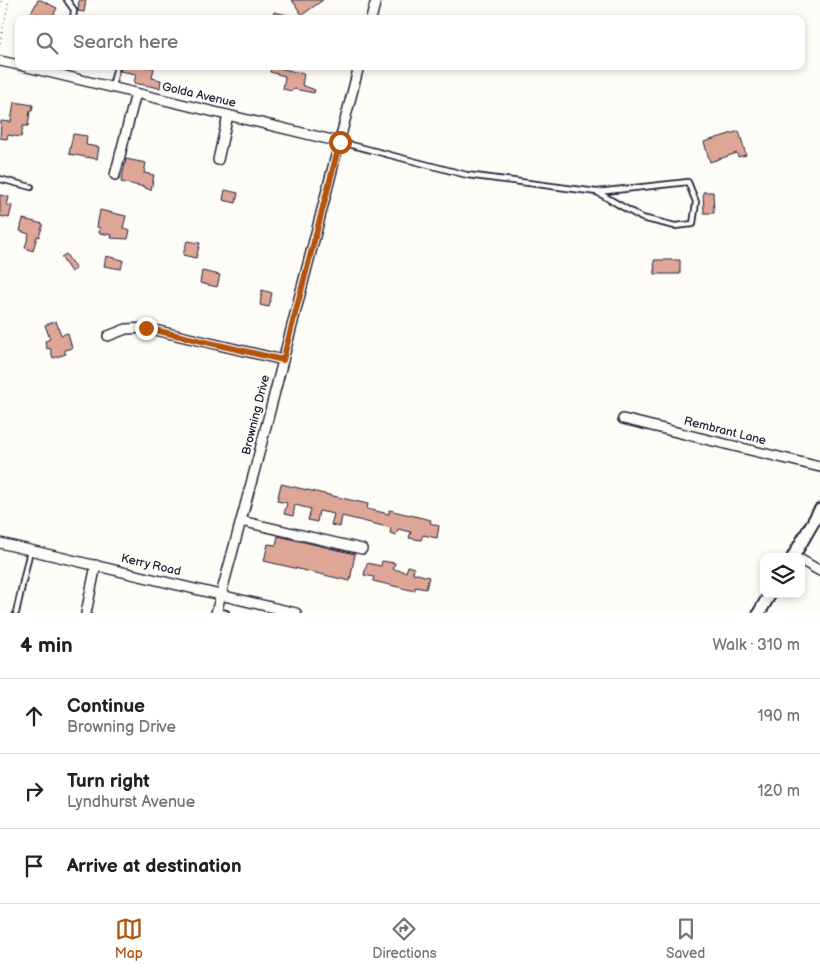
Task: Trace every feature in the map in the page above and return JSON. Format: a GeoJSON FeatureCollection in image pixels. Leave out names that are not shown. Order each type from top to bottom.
{"type":"FeatureCollection","features":[{"type":"Feature","properties":{"kind":"street"},"geometry":{"type":"LineString","coordinates":[[372,15],[376,0]]}},
{"type":"Feature","properties":{"kind":"street"},"geometry":{"type":"LineString","coordinates":[[0,61],[15,64]]}},
{"type":"Feature","properties":{"kind":"street","name":"Golda Avenue"},"geometry":{"type":"LineString","coordinates":[[38,70],[340,142]]}},
{"type":"Feature","properties":{"kind":"street","name":"Browning Drive"},"geometry":{"type":"LineString","coordinates":[[216,612],[358,70]]}},
{"type":"Feature","properties":{"kind":"street"},"geometry":{"type":"LineString","coordinates":[[115,175],[136,93]]}},
{"type":"Feature","properties":{"kind":"street"},"geometry":{"type":"LineString","coordinates":[[218,160],[228,115]]}},
{"type":"Feature","properties":{"kind":"street"},"geometry":{"type":"LineString","coordinates":[[108,336],[126,329],[146,328],[283,360]]}},
{"type":"Feature","properties":{"kind":"street","name":"Rembrant Lane"},"geometry":{"type":"LineString","coordinates":[[623,419],[820,467]]}},
{"type":"Feature","properties":{"kind":"street"},"geometry":{"type":"LineString","coordinates":[[798,553],[820,510]]}},
{"type":"Feature","properties":{"kind":"street"},"geometry":{"type":"LineString","coordinates":[[241,521],[362,549]]}},
{"type":"Feature","properties":{"kind":"street","name":"Kerry Road"},"geometry":{"type":"LineString","coordinates":[[0,543],[296,613]]}},
{"type":"Feature","properties":{"kind":"street"},"geometry":{"type":"LineString","coordinates":[[805,562],[820,571]]}},
{"type":"Feature","properties":{"kind":"street"},"geometry":{"type":"LineString","coordinates":[[86,613],[96,565]]}},
{"type":"Feature","properties":{"kind":"street"},"geometry":{"type":"LineString","coordinates":[[759,613],[768,598]]}},
{"type":"Feature","properties":{"kind":"lane"},"geometry":{"type":"LineString","coordinates":[[67,0],[74,10],[73,15]]}},
{"type":"Feature","properties":{"kind":"lane"},"geometry":{"type":"LineString","coordinates":[[112,88],[116,70]]}},
{"type":"Feature","properties":{"kind":"lane"},"geometry":{"type":"LineString","coordinates":[[340,142],[468,175],[597,192],[688,182],[696,202],[693,224],[675,226],[642,218],[597,192]]}},
{"type":"Feature","properties":{"kind":"lane"},"geometry":{"type":"LineString","coordinates":[[0,179],[31,187]]}},
{"type":"Feature","properties":{"kind":"lane"},"geometry":{"type":"LineString","coordinates":[[16,613],[30,550]]}},
{"type":"Feature","properties":{"kind":"lane"},"geometry":{"type":"LineString","coordinates":[[216,612],[226,613]]}},
{"type":"Feature","properties":{"kind":"path"},"geometry":{"type":"LineString","coordinates":[[0,7],[2,0]]}},
{"type":"Feature","properties":{"kind":"path"},"geometry":{"type":"LineString","coordinates":[[0,43],[9,0]]}},
{"type":"Feature","properties":{"kind":"building"},"geometry":{"type":"Polygon","coordinates":[[[38,0],[57,8],[54,14],[56,15],[35,15],[31,13],[38,0]]]}},
{"type":"Feature","properties":{"kind":"building"},"geometry":{"type":"Polygon","coordinates":[[[79,0],[86,0],[84,12],[78,11],[79,0]]]}},
{"type":"Feature","properties":{"kind":"building"},"geometry":{"type":"Polygon","coordinates":[[[292,0],[323,0],[302,15],[292,0]]]}},
{"type":"Feature","properties":{"kind":"building"},"geometry":{"type":"Polygon","coordinates":[[[274,12],[288,15],[273,15],[274,12]]]}},
{"type":"Feature","properties":{"kind":"building"},"geometry":{"type":"Polygon","coordinates":[[[154,70],[152,78],[161,80],[160,88],[134,83],[136,74],[120,71],[154,70]]]}},
{"type":"Feature","properties":{"kind":"building"},"geometry":{"type":"Polygon","coordinates":[[[270,70],[288,70],[304,74],[302,85],[315,90],[314,93],[283,89],[285,76],[270,72],[270,70]]]}},
{"type":"Feature","properties":{"kind":"building"},"geometry":{"type":"Polygon","coordinates":[[[14,102],[33,105],[32,111],[30,111],[28,126],[23,126],[21,137],[8,135],[7,139],[0,138],[1,121],[11,122],[14,102]]]}},
{"type":"Feature","properties":{"kind":"building"},"geometry":{"type":"Polygon","coordinates":[[[739,131],[746,155],[738,157],[737,153],[710,162],[704,142],[739,131]]]}},
{"type":"Feature","properties":{"kind":"building"},"geometry":{"type":"Polygon","coordinates":[[[73,134],[87,136],[86,145],[99,147],[97,159],[69,154],[73,134]]]}},
{"type":"Feature","properties":{"kind":"building"},"geometry":{"type":"Polygon","coordinates":[[[126,159],[146,163],[144,173],[154,175],[151,190],[121,182],[126,159]]]}},
{"type":"Feature","properties":{"kind":"building"},"geometry":{"type":"Polygon","coordinates":[[[225,190],[238,193],[236,203],[223,200],[225,190]]]}},
{"type":"Feature","properties":{"kind":"building"},"geometry":{"type":"Polygon","coordinates":[[[703,192],[713,192],[714,213],[704,213],[703,192]]]}},
{"type":"Feature","properties":{"kind":"building"},"geometry":{"type":"Polygon","coordinates":[[[0,195],[9,197],[7,205],[12,206],[9,218],[0,216],[0,195]]]}},
{"type":"Feature","properties":{"kind":"building"},"geometry":{"type":"Polygon","coordinates":[[[100,210],[126,216],[123,228],[130,230],[128,239],[111,238],[112,235],[99,233],[100,228],[97,227],[100,210]]]}},
{"type":"Feature","properties":{"kind":"building"},"geometry":{"type":"Polygon","coordinates":[[[23,219],[43,224],[33,251],[25,248],[29,234],[20,231],[23,219]]]}},
{"type":"Feature","properties":{"kind":"building"},"geometry":{"type":"Polygon","coordinates":[[[187,241],[200,243],[196,258],[183,255],[187,241]]]}},
{"type":"Feature","properties":{"kind":"building"},"geometry":{"type":"Polygon","coordinates":[[[66,254],[76,269],[71,272],[61,257],[66,254]]]}},
{"type":"Feature","properties":{"kind":"building"},"geometry":{"type":"Polygon","coordinates":[[[106,256],[123,260],[121,269],[104,266],[106,256]]]}},
{"type":"Feature","properties":{"kind":"building"},"geometry":{"type":"Polygon","coordinates":[[[654,260],[680,260],[680,274],[655,274],[654,260]]]}},
{"type":"Feature","properties":{"kind":"building"},"geometry":{"type":"Polygon","coordinates":[[[202,271],[220,275],[217,287],[200,283],[202,271]]]}},
{"type":"Feature","properties":{"kind":"building"},"geometry":{"type":"Polygon","coordinates":[[[262,290],[272,293],[269,307],[260,305],[262,290]]]}},
{"type":"Feature","properties":{"kind":"building"},"geometry":{"type":"Polygon","coordinates":[[[56,321],[61,335],[68,333],[72,348],[64,350],[66,354],[53,358],[50,348],[47,349],[45,341],[50,339],[45,325],[56,321]]]}},
{"type":"Feature","properties":{"kind":"building"},"geometry":{"type":"Polygon","coordinates":[[[281,484],[368,504],[367,509],[389,514],[389,510],[431,520],[430,523],[439,526],[437,538],[423,535],[421,540],[409,538],[411,532],[398,529],[396,535],[390,533],[391,528],[342,516],[340,527],[331,525],[334,514],[319,511],[317,522],[308,520],[311,509],[295,505],[293,516],[284,514],[287,503],[277,501],[281,484]]]}},
{"type":"Feature","properties":{"kind":"building"},"geometry":{"type":"Polygon","coordinates":[[[278,536],[355,554],[350,581],[264,561],[268,544],[276,545],[278,536]]]}},
{"type":"Feature","properties":{"kind":"building"},"geometry":{"type":"Polygon","coordinates":[[[382,561],[395,563],[393,569],[406,572],[408,566],[414,568],[413,573],[429,577],[426,589],[415,587],[415,591],[373,581],[374,577],[364,575],[367,563],[381,566],[382,561]]]}},
{"type":"Feature","properties":{"kind":"route"},"geometry":{"type":"LineString","coordinates":[[146,328],[283,360],[340,142]]}}]}
